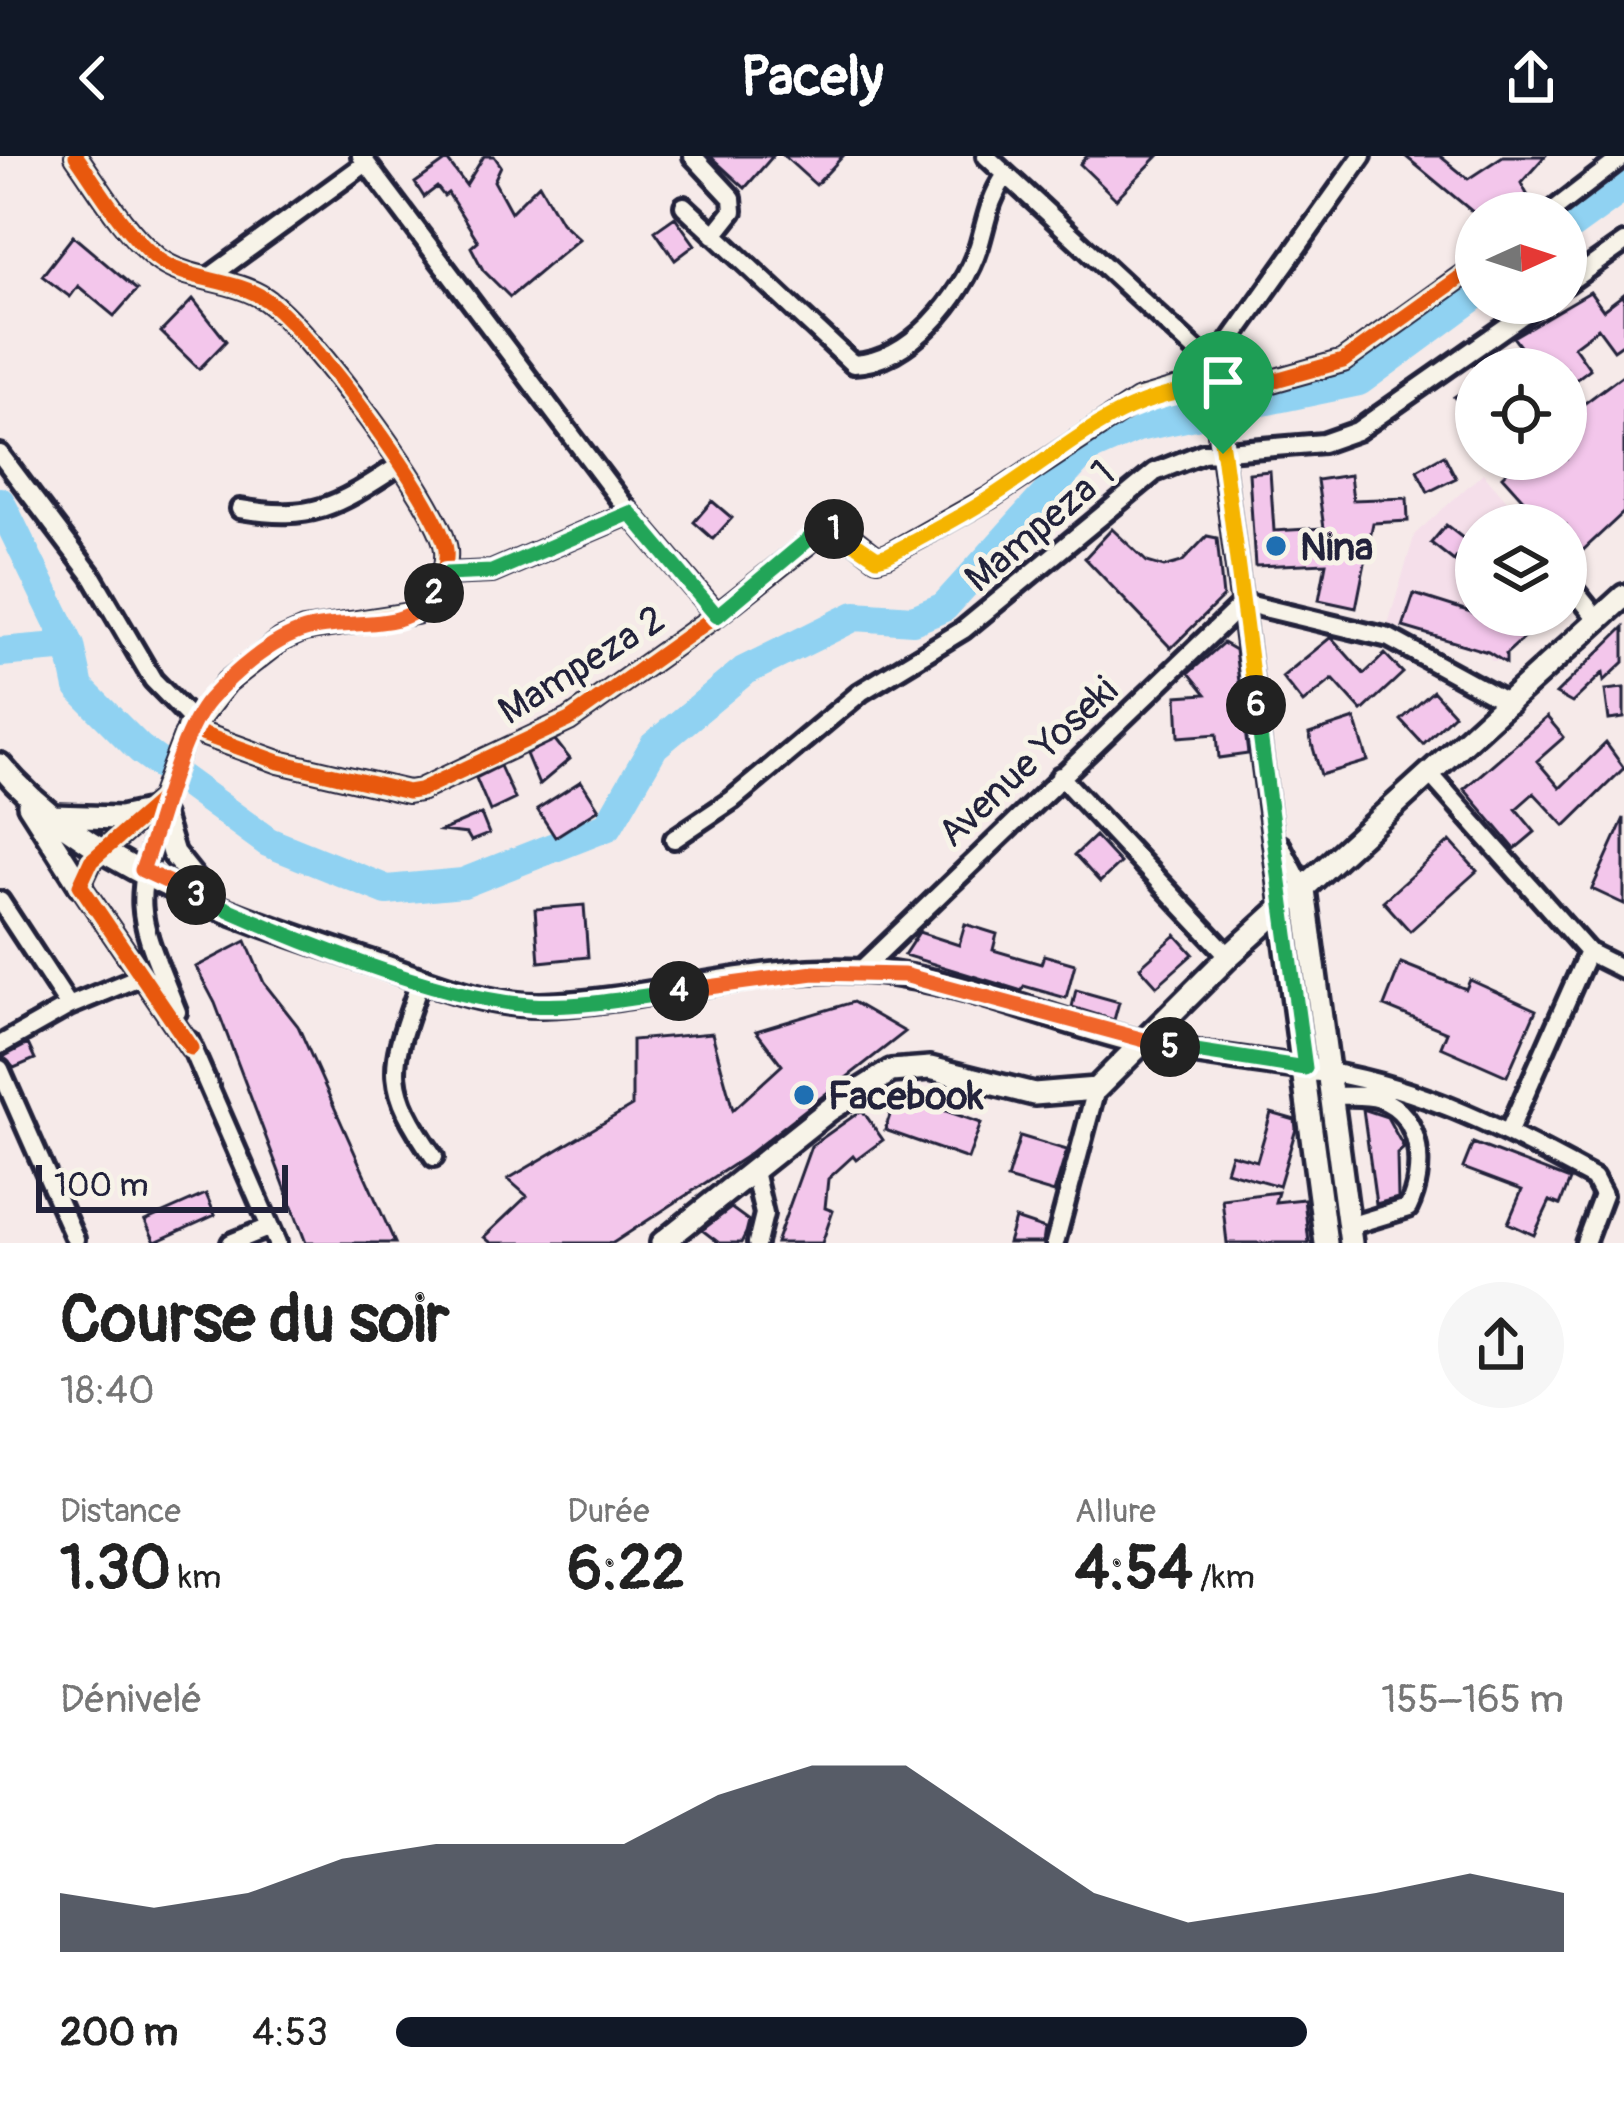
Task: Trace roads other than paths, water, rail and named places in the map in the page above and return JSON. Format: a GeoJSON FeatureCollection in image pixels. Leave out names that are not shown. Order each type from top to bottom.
{"type":"FeatureCollection","features":[{"type":"Feature","properties":{"kind":"main road"},"geometry":{"type":"LineString","coordinates":[[662,1243],[829,1110],[891,1071],[910,1066],[1034,1094],[1096,1088],[1229,956],[1624,596]]}},
{"type":"Feature","properties":{"kind":"main road"},"geometry":{"type":"LineString","coordinates":[[0,765],[51,816],[142,870],[213,903],[467,995],[535,1005],[861,970],[928,980],[1140,1042],[1328,1072]]}},
{"type":"Feature","properties":{"kind":"main road"},"geometry":{"type":"LineString","coordinates":[[16,784],[80,884]]}},
{"type":"Feature","properties":{"kind":"main road"},"geometry":{"type":"LineString","coordinates":[[51,816],[120,818],[161,807],[173,853],[213,903]]}},
{"type":"Feature","properties":{"kind":"main road"},"geometry":{"type":"LineString","coordinates":[[1304,890],[1350,1234]]}},
{"type":"Feature","properties":{"kind":"main road"},"geometry":{"type":"LineString","coordinates":[[1282,910],[1326,1243]]}},
{"type":"Feature","properties":{"kind":"street"},"geometry":{"type":"LineString","coordinates":[[76,156],[153,255],[184,273],[211,276],[270,302],[310,343],[441,528],[446,574],[416,613],[320,626],[281,640],[227,682],[188,732],[142,870],[142,925],[274,1235],[231,1243]]}},
{"type":"Feature","properties":{"kind":"street"},"geometry":{"type":"LineString","coordinates":[[693,156],[732,198],[733,211],[714,235]]}},
{"type":"Feature","properties":{"kind":"street"},"geometry":{"type":"LineString","coordinates":[[986,156],[1202,356],[1216,361]]}},
{"type":"Feature","properties":{"kind":"street"},"geometry":{"type":"LineString","coordinates":[[1282,910],[1214,394],[1216,361],[1362,156]]}},
{"type":"Feature","properties":{"kind":"street"},"geometry":{"type":"LineString","coordinates":[[1577,192],[1624,156]]}},
{"type":"Feature","properties":{"kind":"street"},"geometry":{"type":"LineString","coordinates":[[211,276],[364,160],[630,513],[717,616]]}},
{"type":"Feature","properties":{"kind":"street"},"geometry":{"type":"LineString","coordinates":[[684,206],[854,364],[878,364],[917,334],[963,281],[978,247],[986,206],[1005,176]]}},
{"type":"Feature","properties":{"kind":"street"},"geometry":{"type":"LineString","coordinates":[[1587,269],[1624,243]]}},
{"type":"Feature","properties":{"kind":"street","name":"Mampeza 2"},"geometry":{"type":"LineString","coordinates":[[188,732],[279,762],[408,792],[420,790],[553,730],[717,616],[826,529],[841,530],[877,558],[888,555],[991,497],[1137,401],[1214,394],[1343,362],[1455,281]]}},
{"type":"Feature","properties":{"kind":"street","name":"Mampeza 1"},"geometry":{"type":"LineString","coordinates":[[674,839],[732,800],[861,692],[963,630],[1155,472],[1181,458],[1222,449],[1323,443],[1357,431],[1510,324]]}},
{"type":"Feature","properties":{"kind":"street"},"geometry":{"type":"LineString","coordinates":[[0,454],[92,576],[188,732]]}},
{"type":"Feature","properties":{"kind":"street"},"geometry":{"type":"LineString","coordinates":[[240,509],[286,517],[325,508],[400,465]]}},
{"type":"Feature","properties":{"kind":"street"},"geometry":{"type":"LineString","coordinates":[[446,574],[492,572],[630,513]]}},
{"type":"Feature","properties":{"kind":"street"},"geometry":{"type":"LineString","coordinates":[[1243,603],[1390,638],[1510,704]]}},
{"type":"Feature","properties":{"kind":"street","name":"Avenue Yoseki"},"geometry":{"type":"LineString","coordinates":[[861,970],[1243,603]]}},
{"type":"Feature","properties":{"kind":"street"},"geometry":{"type":"LineString","coordinates":[[1587,606],[1598,620]]}},
{"type":"Feature","properties":{"kind":"street"},"geometry":{"type":"LineString","coordinates":[[1430,774],[1588,952],[1624,970]]}},
{"type":"Feature","properties":{"kind":"street"},"geometry":{"type":"LineString","coordinates":[[1060,776],[1229,956]]}},
{"type":"Feature","properties":{"kind":"street"},"geometry":{"type":"LineString","coordinates":[[161,807],[86,867],[80,884],[191,1048]]}},
{"type":"Feature","properties":{"kind":"street"},"geometry":{"type":"LineString","coordinates":[[1271,824],[1304,890]]}},
{"type":"Feature","properties":{"kind":"street"},"geometry":{"type":"LineString","coordinates":[[0,901],[69,1006]]}},
{"type":"Feature","properties":{"kind":"street"},"geometry":{"type":"LineString","coordinates":[[1509,1131],[1588,952]]}},
{"type":"Feature","properties":{"kind":"street"},"geometry":{"type":"LineString","coordinates":[[0,1045],[69,1006],[144,975]]}},
{"type":"Feature","properties":{"kind":"street"},"geometry":{"type":"LineString","coordinates":[[421,979],[395,1057],[394,1085],[409,1121],[434,1157]]}},
{"type":"Feature","properties":{"kind":"street"},"geometry":{"type":"LineString","coordinates":[[0,1070],[75,1239]]}},
{"type":"Feature","properties":{"kind":"street"},"geometry":{"type":"LineString","coordinates":[[1328,1072],[1402,1087],[1509,1131],[1601,1186],[1600,1206],[1586,1243]]}},
{"type":"Feature","properties":{"kind":"street"},"geometry":{"type":"LineString","coordinates":[[1054,1243],[1096,1088]]}},
{"type":"Feature","properties":{"kind":"street"},"geometry":{"type":"LineString","coordinates":[[1331,1096],[1375,1096],[1402,1109],[1417,1140],[1418,1173],[1408,1208],[1350,1234]]}},
{"type":"Feature","properties":{"kind":"street"},"geometry":{"type":"LineString","coordinates":[[754,1171],[764,1214],[757,1243]]}},
{"type":"Feature","properties":{"kind":"waterway"},"geometry":{"type":"LineString","coordinates":[[1587,214],[1624,187]]}},
{"type":"Feature","properties":{"kind":"waterway"},"geometry":{"type":"LineString","coordinates":[[0,502],[70,646],[79,688],[140,749],[268,842],[387,890],[463,883],[608,826],[654,746],[744,671],[855,616],[913,620],[944,607],[1087,449],[1137,427],[1359,381],[1455,310]]}},
{"type":"Feature","properties":{"kind":"waterway"},"geometry":{"type":"LineString","coordinates":[[0,652],[70,646]]}},
{"type":"Feature","properties":{"kind":"place","name":"Nina"},"geometry":{"type":"Point","coordinates":[1276,546]}},
{"type":"Feature","properties":{"kind":"place","name":"Facebook"},"geometry":{"type":"Point","coordinates":[804,1095]}}]}
